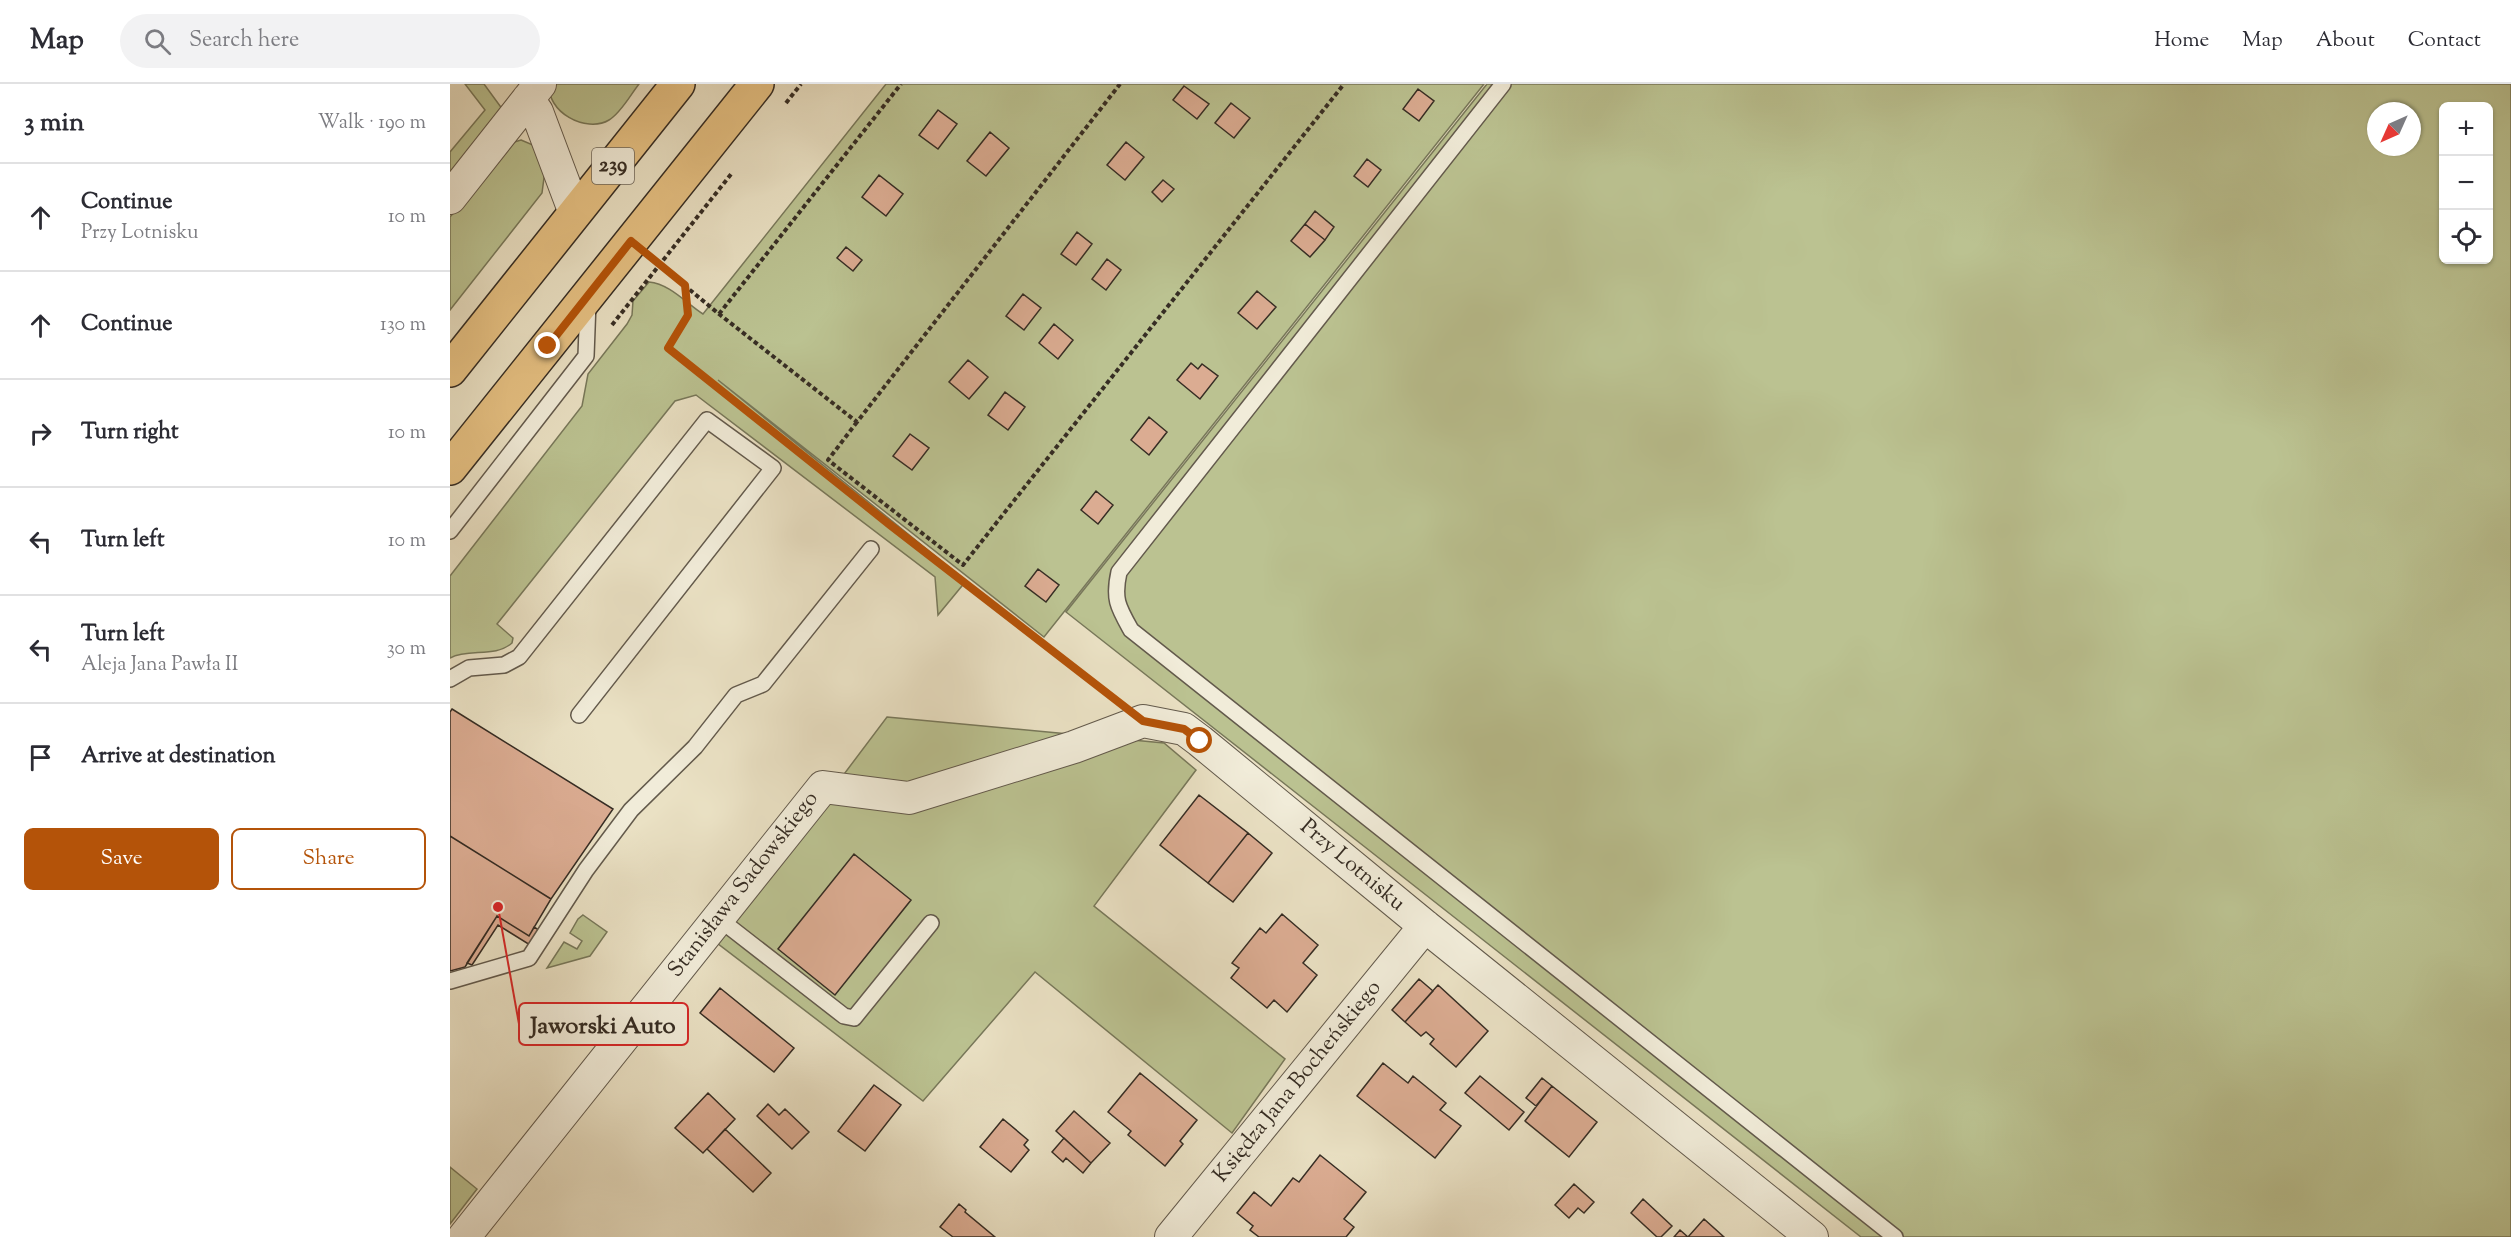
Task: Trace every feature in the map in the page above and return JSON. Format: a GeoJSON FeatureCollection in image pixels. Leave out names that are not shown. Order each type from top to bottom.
{"type":"FeatureCollection","features":[{"type":"Feature","properties":{"kind":"main road","name":"239"},"geometry":{"type":"LineString","coordinates":[[450,370],[678,84]]}},
{"type":"Feature","properties":{"kind":"main road","name":"239"},"geometry":{"type":"LineString","coordinates":[[450,468],[757,84]]}},
{"type":"Feature","properties":{"kind":"street"},"geometry":{"type":"LineString","coordinates":[[528,89],[576,213]]}},
{"type":"Feature","properties":{"kind":"street"},"geometry":{"type":"LineString","coordinates":[[450,198],[528,89]]}},
{"type":"Feature","properties":{"kind":"street","name":"Stanisława Sadowskiego"},"geometry":{"type":"LineString","coordinates":[[465,1237],[823,787],[909,798],[1074,747],[1143,721]]}},
{"type":"Feature","properties":{"kind":"street","name":"Przy Lotnisku"},"geometry":{"type":"LineString","coordinates":[[1143,721],[1184,729],[1200,741],[1425,926],[1812,1237]]}},
{"type":"Feature","properties":{"kind":"street","name":"Księdza Jana Bocheńskiego"},"geometry":{"type":"LineString","coordinates":[[1172,1237],[1425,926]]}},
{"type":"Feature","properties":{"kind":"lane"},"geometry":{"type":"LineString","coordinates":[[1503,84],[1119,572],[1114,591],[1121,612],[1131,630],[1895,1237]]}},
{"type":"Feature","properties":{"kind":"lane"},"geometry":{"type":"LineString","coordinates":[[450,531],[586,356],[588,294]]}},
{"type":"Feature","properties":{"kind":"lane"},"geometry":{"type":"LineString","coordinates":[[450,679],[469,668],[504,665],[519,657],[707,420],[773,468],[579,715]]}},
{"type":"Feature","properties":{"kind":"lane"},"geometry":{"type":"LineString","coordinates":[[450,981],[529,958],[586,870],[631,810],[695,747],[736,695],[764,684],[871,549]]}},
{"type":"Feature","properties":{"kind":"lane"},"geometry":{"type":"LineString","coordinates":[[718,918],[844,1016],[854,1017],[931,923]]}},
{"type":"Feature","properties":{"kind":"path"},"geometry":{"type":"LineString","coordinates":[[783,106],[801,84]]}},
{"type":"Feature","properties":{"kind":"path"},"geometry":{"type":"LineString","coordinates":[[719,314],[901,84]]}},
{"type":"Feature","properties":{"kind":"path"},"geometry":{"type":"LineString","coordinates":[[1120,84],[828,460],[963,565],[1344,84]]}},
{"type":"Feature","properties":{"kind":"path"},"geometry":{"type":"LineString","coordinates":[[586,356],[732,172]]}},
{"type":"Feature","properties":{"kind":"path"},"geometry":{"type":"LineString","coordinates":[[631,241],[719,314],[857,422]]}},
{"type":"Feature","properties":{"kind":"path"},"geometry":{"type":"LineString","coordinates":[[685,285],[688,315],[668,348],[890,525],[1143,721]]}},
{"type":"Feature","properties":{"kind":"green space"},"geometry":{"type":"Polygon","coordinates":[[[465,84],[484,84],[503,110],[450,180],[450,152],[485,110],[465,84]]]}},
{"type":"Feature","properties":{"kind":"green space"},"geometry":{"type":"Polygon","coordinates":[[[550,84],[639,84],[613,117],[600,124],[589,124],[579,122],[560,111],[550,94],[550,84]]]}},
{"type":"Feature","properties":{"kind":"green space"},"geometry":{"type":"Polygon","coordinates":[[[886,84],[1484,84],[1044,637],[718,380],[966,581],[938,615],[935,577],[696,395],[675,401],[497,624],[513,638],[512,643],[505,648],[490,652],[457,655],[450,658],[450,576],[582,406],[588,374],[627,324],[632,315],[633,301],[649,282],[657,283],[671,290],[703,314],[886,84]]]}},
{"type":"Feature","properties":{"kind":"green space"},"geometry":{"type":"Polygon","coordinates":[[[1487,84],[2511,84],[2511,1237],[1861,1237],[1066,612],[1487,84]]]}},
{"type":"Feature","properties":{"kind":"green space"},"geometry":{"type":"Polygon","coordinates":[[[521,140],[533,145],[545,170],[542,193],[450,310],[450,217],[511,143],[521,140]]]}},
{"type":"Feature","properties":{"kind":"green space"},"geometry":{"type":"Polygon","coordinates":[[[887,717],[1164,743],[1196,770],[1094,906],[1285,1059],[1232,1133],[1035,972],[923,1101],[717,943],[887,717]]]}},
{"type":"Feature","properties":{"kind":"green space"},"geometry":{"type":"Polygon","coordinates":[[[583,915],[607,932],[590,956],[547,968],[564,942],[577,949],[582,941],[570,933],[583,915]]]}},
{"type":"Feature","properties":{"kind":"green space"},"geometry":{"type":"Polygon","coordinates":[[[450,1167],[477,1189],[450,1224],[450,1167]]]}},
{"type":"Feature","properties":{"kind":"building"},"geometry":{"type":"Polygon","coordinates":[[[1184,86],[1209,104],[1197,119],[1173,100],[1184,86]]]}},
{"type":"Feature","properties":{"kind":"building"},"geometry":{"type":"Polygon","coordinates":[[[1418,89],[1434,101],[1419,121],[1403,109],[1418,89]]]}},
{"type":"Feature","properties":{"kind":"building"},"geometry":{"type":"Polygon","coordinates":[[[1231,103],[1250,118],[1234,138],[1215,123],[1231,103]]]}},
{"type":"Feature","properties":{"kind":"building"},"geometry":{"type":"Polygon","coordinates":[[[938,110],[957,124],[938,149],[919,135],[938,110]]]}},
{"type":"Feature","properties":{"kind":"building"},"geometry":{"type":"Polygon","coordinates":[[[990,132],[1009,148],[986,176],[967,161],[990,132]]]}},
{"type":"Feature","properties":{"kind":"building"},"geometry":{"type":"Polygon","coordinates":[[[1126,142],[1144,157],[1125,180],[1107,165],[1126,142]]]}},
{"type":"Feature","properties":{"kind":"building"},"geometry":{"type":"Polygon","coordinates":[[[1367,159],[1381,170],[1368,187],[1354,176],[1367,159]]]}},
{"type":"Feature","properties":{"kind":"building"},"geometry":{"type":"Polygon","coordinates":[[[879,175],[903,194],[886,216],[862,197],[879,175]]]}},
{"type":"Feature","properties":{"kind":"building"},"geometry":{"type":"Polygon","coordinates":[[[1163,180],[1174,189],[1162,202],[1152,192],[1163,180]]]}},
{"type":"Feature","properties":{"kind":"building"},"geometry":{"type":"Polygon","coordinates":[[[1315,211],[1334,227],[1325,240],[1305,224],[1315,211]]]}},
{"type":"Feature","properties":{"kind":"building"},"geometry":{"type":"Polygon","coordinates":[[[1305,224],[1325,240],[1310,257],[1291,241],[1305,224]]]}},
{"type":"Feature","properties":{"kind":"building"},"geometry":{"type":"Polygon","coordinates":[[[1077,232],[1092,244],[1076,265],[1061,254],[1077,232]]]}},
{"type":"Feature","properties":{"kind":"building"},"geometry":{"type":"Polygon","coordinates":[[[846,247],[862,260],[853,271],[837,258],[846,247]]]}},
{"type":"Feature","properties":{"kind":"building"},"geometry":{"type":"Polygon","coordinates":[[[1107,259],[1121,270],[1106,290],[1092,279],[1107,259]]]}},
{"type":"Feature","properties":{"kind":"building"},"geometry":{"type":"Polygon","coordinates":[[[1257,291],[1276,307],[1257,329],[1238,313],[1257,291]]]}},
{"type":"Feature","properties":{"kind":"building"},"geometry":{"type":"Polygon","coordinates":[[[1023,294],[1041,308],[1024,330],[1006,316],[1023,294]]]}},
{"type":"Feature","properties":{"kind":"building"},"geometry":{"type":"Polygon","coordinates":[[[1054,324],[1073,340],[1058,359],[1039,343],[1054,324]]]}},
{"type":"Feature","properties":{"kind":"building"},"geometry":{"type":"Polygon","coordinates":[[[968,360],[988,377],[969,399],[949,382],[968,360]]]}},
{"type":"Feature","properties":{"kind":"building"},"geometry":{"type":"Polygon","coordinates":[[[1191,363],[1198,369],[1202,364],[1218,376],[1200,399],[1177,380],[1191,363]]]}},
{"type":"Feature","properties":{"kind":"building"},"geometry":{"type":"Polygon","coordinates":[[[1005,392],[1025,407],[1008,430],[988,415],[1005,392]]]}},
{"type":"Feature","properties":{"kind":"building"},"geometry":{"type":"Polygon","coordinates":[[[1149,417],[1167,432],[1149,455],[1131,440],[1149,417]]]}},
{"type":"Feature","properties":{"kind":"building"},"geometry":{"type":"Polygon","coordinates":[[[910,434],[929,448],[912,470],[893,456],[910,434]]]}},
{"type":"Feature","properties":{"kind":"building"},"geometry":{"type":"Polygon","coordinates":[[[1096,491],[1113,505],[1098,524],[1081,510],[1096,491]]]}},
{"type":"Feature","properties":{"kind":"building"},"geometry":{"type":"Polygon","coordinates":[[[1038,569],[1059,585],[1046,602],[1025,586],[1038,569]]]}},
{"type":"Feature","properties":{"kind":"building"},"geometry":{"type":"Polygon","coordinates":[[[452,709],[613,809],[551,899],[450,836],[450,712],[452,709]]]}},
{"type":"Feature","properties":{"kind":"building"},"geometry":{"type":"Polygon","coordinates":[[[1199,795],[1248,833],[1208,883],[1160,845],[1199,795]]]}},
{"type":"Feature","properties":{"kind":"building"},"geometry":{"type":"Polygon","coordinates":[[[1248,833],[1272,853],[1233,902],[1208,883],[1248,833]]]}},
{"type":"Feature","properties":{"kind":"building"},"geometry":{"type":"Polygon","coordinates":[[[450,836],[551,899],[529,936],[497,916],[465,967],[450,971],[450,836]]]}},
{"type":"Feature","properties":{"kind":"building"},"geometry":{"type":"Polygon","coordinates":[[[854,854],[911,900],[835,995],[778,949],[854,854]]]}},
{"type":"Feature","properties":{"kind":"building"},"geometry":{"type":"Polygon","coordinates":[[[1282,914],[1318,945],[1303,963],[1317,975],[1287,1012],[1274,1000],[1267,1008],[1231,978],[1239,968],[1232,963],[1260,928],[1266,933],[1282,914]]]}},
{"type":"Feature","properties":{"kind":"building"},"geometry":{"type":"Polygon","coordinates":[[[497,916],[529,936],[534,927],[539,930],[530,945],[498,925],[472,965],[467,963],[497,916]]]}},
{"type":"Feature","properties":{"kind":"building"},"geometry":{"type":"Polygon","coordinates":[[[1419,979],[1433,991],[1405,1022],[1392,1010],[1419,979]]]}},
{"type":"Feature","properties":{"kind":"building"},"geometry":{"type":"Polygon","coordinates":[[[1438,985],[1488,1031],[1456,1067],[1430,1044],[1434,1039],[1426,1032],[1421,1036],[1405,1022],[1438,985]]]}},
{"type":"Feature","properties":{"kind":"building"},"geometry":{"type":"Polygon","coordinates":[[[720,988],[794,1048],[774,1072],[700,1013],[720,988]]]}},
{"type":"Feature","properties":{"kind":"building"},"geometry":{"type":"Polygon","coordinates":[[[1383,1063],[1408,1083],[1413,1076],[1446,1103],[1440,1110],[1461,1126],[1435,1158],[1357,1096],[1383,1063]]]}},
{"type":"Feature","properties":{"kind":"building"},"geometry":{"type":"Polygon","coordinates":[[[1140,1073],[1197,1120],[1180,1141],[1183,1144],[1165,1166],[1128,1135],[1131,1131],[1108,1112],[1140,1073]]]}},
{"type":"Feature","properties":{"kind":"building"},"geometry":{"type":"Polygon","coordinates":[[[1480,1076],[1524,1112],[1509,1130],[1465,1093],[1480,1076]]]}},
{"type":"Feature","properties":{"kind":"building"},"geometry":{"type":"Polygon","coordinates":[[[1542,1078],[1552,1086],[1536,1106],[1526,1098],[1542,1078]]]}},
{"type":"Feature","properties":{"kind":"building"},"geometry":{"type":"Polygon","coordinates":[[[874,1085],[901,1105],[865,1151],[838,1131],[874,1085]]]}},
{"type":"Feature","properties":{"kind":"building"},"geometry":{"type":"Polygon","coordinates":[[[1552,1086],[1597,1122],[1569,1157],[1525,1121],[1552,1086]]]}},
{"type":"Feature","properties":{"kind":"building"},"geometry":{"type":"Polygon","coordinates":[[[708,1093],[735,1119],[703,1153],[675,1128],[708,1093]]]}},
{"type":"Feature","properties":{"kind":"building"},"geometry":{"type":"Polygon","coordinates":[[[768,1104],[779,1115],[785,1109],[809,1132],[792,1149],[757,1116],[768,1104]]]}},
{"type":"Feature","properties":{"kind":"building"},"geometry":{"type":"Polygon","coordinates":[[[1074,1111],[1110,1143],[1091,1163],[1056,1131],[1074,1111]]]}},
{"type":"Feature","properties":{"kind":"building"},"geometry":{"type":"Polygon","coordinates":[[[1003,1119],[1028,1140],[1024,1145],[1029,1150],[1011,1172],[980,1147],[1003,1119]]]}},
{"type":"Feature","properties":{"kind":"building"},"geometry":{"type":"Polygon","coordinates":[[[725,1129],[771,1173],[753,1192],[707,1149],[725,1129]]]}},
{"type":"Feature","properties":{"kind":"building"},"geometry":{"type":"Polygon","coordinates":[[[1064,1138],[1091,1163],[1083,1173],[1066,1158],[1063,1162],[1052,1152],[1064,1138]]]}},
{"type":"Feature","properties":{"kind":"building"},"geometry":{"type":"Polygon","coordinates":[[[1320,1155],[1366,1192],[1344,1219],[1354,1227],[1346,1237],[1259,1237],[1250,1230],[1253,1226],[1237,1213],[1254,1192],[1271,1206],[1293,1178],[1299,1182],[1320,1155]]]}},
{"type":"Feature","properties":{"kind":"building"},"geometry":{"type":"Polygon","coordinates":[[[1574,1184],[1594,1202],[1584,1213],[1578,1208],[1569,1218],[1555,1205],[1574,1184]]]}},
{"type":"Feature","properties":{"kind":"building"},"geometry":{"type":"Polygon","coordinates":[[[1643,1199],[1672,1226],[1661,1237],[1657,1237],[1631,1213],[1643,1199]]]}},
{"type":"Feature","properties":{"kind":"building"},"geometry":{"type":"Polygon","coordinates":[[[959,1204],[966,1210],[965,1212],[995,1237],[953,1237],[940,1227],[959,1204]]]}},
{"type":"Feature","properties":{"kind":"building"},"geometry":{"type":"Polygon","coordinates":[[[1704,1219],[1724,1237],[1688,1237],[1704,1219]]]}},
{"type":"Feature","properties":{"kind":"building"},"geometry":{"type":"Polygon","coordinates":[[[1680,1230],[1688,1237],[1674,1237],[1680,1230]]]}},
{"type":"Feature","properties":{"kind":"place","name":"Jaworski Auto"},"geometry":{"type":"Point","coordinates":[498,907]}},
{"type":"Feature","properties":{"kind":"route"},"geometry":{"type":"LineString","coordinates":[[548,346],[631,241],[685,285],[688,315],[668,348],[890,525],[1143,721],[1184,729],[1200,741]]}}]}
